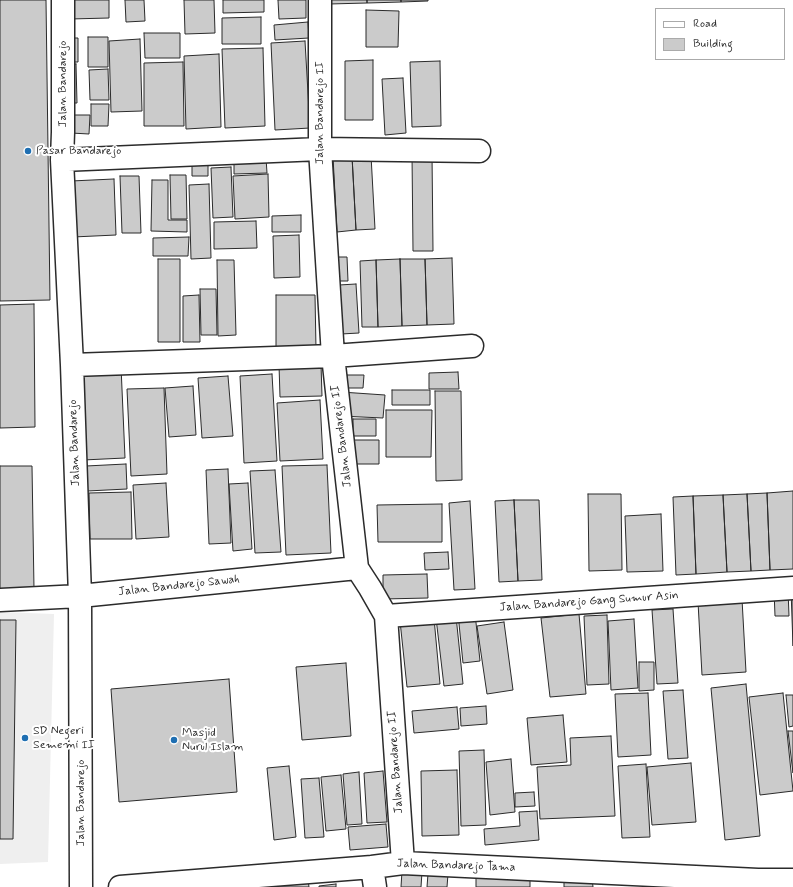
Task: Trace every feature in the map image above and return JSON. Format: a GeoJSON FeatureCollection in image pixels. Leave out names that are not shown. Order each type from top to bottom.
{"type":"FeatureCollection","features":[{"type":"Feature","properties":{"kind":"street","name":"Jalan Bandarejo"},"geometry":{"type":"LineString","coordinates":[[63,0],[62,160],[72,365],[80,596],[81,887]]}},
{"type":"Feature","properties":{"kind":"street","name":"Jalan Bandarejo II"},"geometry":{"type":"LineString","coordinates":[[320,0],[320,149],[333,356],[357,568],[386,616],[403,863]]}},
{"type":"Feature","properties":{"kind":"street"},"geometry":{"type":"LineString","coordinates":[[62,160],[320,149],[479,151]]}},
{"type":"Feature","properties":{"kind":"street"},"geometry":{"type":"LineString","coordinates":[[72,365],[333,356],[472,346]]}},
{"type":"Feature","properties":{"kind":"street","name":"Jalan Bandarejo Sawah"},"geometry":{"type":"LineString","coordinates":[[0,600],[80,596],[357,568]]}},
{"type":"Feature","properties":{"kind":"street","name":"Jalan Bandarejo Gang Sumur Asin"},"geometry":{"type":"LineString","coordinates":[[386,616],[793,588]]}},
{"type":"Feature","properties":{"kind":"street","name":"Jalan Bandarejo Tama"},"geometry":{"type":"LineString","coordinates":[[120,887],[374,877],[403,863],[758,884],[793,880]]}},
{"type":"Feature","properties":{"kind":"shaded area","name":"SD Negeri Sememi II"},"geometry":{"type":"Polygon","coordinates":[[[0,612],[54,614],[48,862],[0,864],[0,612]]]}},
{"type":"Feature","properties":{"kind":"building","name":"Pasar Bandarejo"},"geometry":{"type":"Polygon","coordinates":[[[0,0],[46,0],[50,300],[0,301],[0,0]]]}},
{"type":"Feature","properties":{"kind":"building"},"geometry":{"type":"Polygon","coordinates":[[[70,0],[109,0],[109,18],[70,19],[70,0]]]}},
{"type":"Feature","properties":{"kind":"building"},"geometry":{"type":"Polygon","coordinates":[[[125,0],[144,0],[145,21],[126,22],[125,0]]]}},
{"type":"Feature","properties":{"kind":"building"},"geometry":{"type":"Polygon","coordinates":[[[184,0],[214,0],[215,33],[185,34],[184,0]]]}},
{"type":"Feature","properties":{"kind":"building"},"geometry":{"type":"Polygon","coordinates":[[[223,0],[264,0],[264,12],[223,13],[223,0]]]}},
{"type":"Feature","properties":{"kind":"building"},"geometry":{"type":"Polygon","coordinates":[[[278,0],[306,0],[306,18],[279,19],[278,0]]]}},
{"type":"Feature","properties":{"kind":"building"},"geometry":{"type":"Polygon","coordinates":[[[329,0],[367,0],[367,3],[329,4],[329,0]]]}},
{"type":"Feature","properties":{"kind":"building"},"geometry":{"type":"Polygon","coordinates":[[[367,0],[401,0],[401,2],[367,3],[367,0]]]}},
{"type":"Feature","properties":{"kind":"building"},"geometry":{"type":"Polygon","coordinates":[[[401,0],[428,0],[428,1],[401,2],[401,0]]]}},
{"type":"Feature","properties":{"kind":"building"},"geometry":{"type":"Polygon","coordinates":[[[366,10],[399,11],[398,47],[366,47],[366,10]]]}},
{"type":"Feature","properties":{"kind":"building"},"geometry":{"type":"Polygon","coordinates":[[[261,17],[261,44],[222,44],[222,18],[261,17]]]}},
{"type":"Feature","properties":{"kind":"building"},"geometry":{"type":"Polygon","coordinates":[[[308,22],[309,38],[275,40],[274,25],[308,22]]]}},
{"type":"Feature","properties":{"kind":"building"},"geometry":{"type":"Polygon","coordinates":[[[144,33],[180,33],[180,58],[145,58],[144,33]]]}},
{"type":"Feature","properties":{"kind":"building"},"geometry":{"type":"Polygon","coordinates":[[[88,37],[108,37],[108,67],[88,67],[88,37]]]}},
{"type":"Feature","properties":{"kind":"building"},"geometry":{"type":"Polygon","coordinates":[[[64,38],[78,38],[78,62],[63,62],[64,38]]]}},
{"type":"Feature","properties":{"kind":"building"},"geometry":{"type":"Polygon","coordinates":[[[140,39],[142,111],[111,112],[109,41],[140,39]]]}},
{"type":"Feature","properties":{"kind":"building"},"geometry":{"type":"Polygon","coordinates":[[[305,41],[310,128],[275,130],[271,43],[305,41]]]}},
{"type":"Feature","properties":{"kind":"building"},"geometry":{"type":"Polygon","coordinates":[[[263,48],[265,126],[225,128],[222,49],[263,48]]]}},
{"type":"Feature","properties":{"kind":"building"},"geometry":{"type":"Polygon","coordinates":[[[219,54],[221,127],[186,129],[184,56],[219,54]]]}},
{"type":"Feature","properties":{"kind":"building"},"geometry":{"type":"Polygon","coordinates":[[[373,60],[373,120],[345,120],[345,61],[373,60]]]}},
{"type":"Feature","properties":{"kind":"building"},"geometry":{"type":"Polygon","coordinates":[[[440,61],[441,126],[412,127],[410,62],[440,61]]]}},
{"type":"Feature","properties":{"kind":"building"},"geometry":{"type":"Polygon","coordinates":[[[183,62],[184,126],[144,126],[144,63],[183,62]]]}},
{"type":"Feature","properties":{"kind":"building"},"geometry":{"type":"Polygon","coordinates":[[[76,64],[77,103],[64,103],[64,65],[76,64]]]}},
{"type":"Feature","properties":{"kind":"building"},"geometry":{"type":"Polygon","coordinates":[[[108,69],[109,100],[90,100],[89,70],[108,69]]]}},
{"type":"Feature","properties":{"kind":"building"},"geometry":{"type":"Polygon","coordinates":[[[403,78],[406,133],[385,135],[382,79],[403,78]]]}},
{"type":"Feature","properties":{"kind":"building"},"geometry":{"type":"Polygon","coordinates":[[[91,104],[109,104],[108,126],[91,126],[91,104]]]}},
{"type":"Feature","properties":{"kind":"building"},"geometry":{"type":"Polygon","coordinates":[[[71,115],[90,115],[89,134],[71,133],[71,115]]]}},
{"type":"Feature","properties":{"kind":"building"},"geometry":{"type":"Polygon","coordinates":[[[412,154],[432,154],[433,251],[413,251],[412,154]]]}},
{"type":"Feature","properties":{"kind":"building"},"geometry":{"type":"Polygon","coordinates":[[[371,155],[375,229],[356,230],[352,156],[371,155]]]}},
{"type":"Feature","properties":{"kind":"building"},"geometry":{"type":"Polygon","coordinates":[[[192,156],[208,156],[208,176],[192,176],[192,156]]]}},
{"type":"Feature","properties":{"kind":"building"},"geometry":{"type":"Polygon","coordinates":[[[352,156],[356,230],[337,232],[333,157],[352,156]]]}},
{"type":"Feature","properties":{"kind":"building"},"geometry":{"type":"Polygon","coordinates":[[[266,158],[267,173],[234,174],[234,159],[266,158]]]}},
{"type":"Feature","properties":{"kind":"building"},"geometry":{"type":"Polygon","coordinates":[[[231,167],[233,217],[213,218],[211,168],[231,167]]]}},
{"type":"Feature","properties":{"kind":"building"},"geometry":{"type":"Polygon","coordinates":[[[268,174],[269,217],[235,219],[233,176],[268,174]]]}},
{"type":"Feature","properties":{"kind":"building"},"geometry":{"type":"Polygon","coordinates":[[[170,175],[186,175],[187,219],[171,219],[170,175]]]}},
{"type":"Feature","properties":{"kind":"building"},"geometry":{"type":"Polygon","coordinates":[[[120,176],[139,176],[141,233],[122,233],[120,176]]]}},
{"type":"Feature","properties":{"kind":"building"},"geometry":{"type":"Polygon","coordinates":[[[114,179],[116,235],[73,237],[71,181],[114,179]]]}},
{"type":"Feature","properties":{"kind":"building"},"geometry":{"type":"Polygon","coordinates":[[[152,180],[168,180],[168,220],[187,220],[187,232],[151,231],[152,180]]]}},
{"type":"Feature","properties":{"kind":"building"},"geometry":{"type":"Polygon","coordinates":[[[209,184],[211,258],[191,259],[189,185],[209,184]]]}},
{"type":"Feature","properties":{"kind":"building"},"geometry":{"type":"Polygon","coordinates":[[[301,215],[301,232],[272,232],[272,216],[301,215]]]}},
{"type":"Feature","properties":{"kind":"building"},"geometry":{"type":"Polygon","coordinates":[[[256,221],[257,248],[214,249],[214,222],[256,221]]]}},
{"type":"Feature","properties":{"kind":"building"},"geometry":{"type":"Polygon","coordinates":[[[299,235],[300,277],[274,278],[273,236],[299,235]]]}},
{"type":"Feature","properties":{"kind":"building"},"geometry":{"type":"Polygon","coordinates":[[[189,237],[188,256],[153,256],[153,238],[189,237]]]}},
{"type":"Feature","properties":{"kind":"building"},"geometry":{"type":"Polygon","coordinates":[[[333,257],[347,257],[348,281],[333,281],[333,257]]]}},
{"type":"Feature","properties":{"kind":"building"},"geometry":{"type":"Polygon","coordinates":[[[452,258],[454,324],[427,325],[425,259],[452,258]]]}},
{"type":"Feature","properties":{"kind":"building"},"geometry":{"type":"Polygon","coordinates":[[[158,259],[180,259],[180,342],[158,342],[158,259]]]}},
{"type":"Feature","properties":{"kind":"building"},"geometry":{"type":"Polygon","coordinates":[[[400,259],[425,259],[427,325],[402,326],[400,259]]]}},
{"type":"Feature","properties":{"kind":"building"},"geometry":{"type":"Polygon","coordinates":[[[400,259],[402,326],[378,327],[376,260],[400,259]]]}},
{"type":"Feature","properties":{"kind":"building"},"geometry":{"type":"Polygon","coordinates":[[[217,260],[234,260],[236,335],[218,336],[217,260]]]}},
{"type":"Feature","properties":{"kind":"building"},"geometry":{"type":"Polygon","coordinates":[[[376,260],[378,327],[362,327],[360,261],[376,260]]]}},
{"type":"Feature","properties":{"kind":"building"},"geometry":{"type":"Polygon","coordinates":[[[356,284],[359,333],[341,334],[339,285],[356,284]]]}},
{"type":"Feature","properties":{"kind":"building"},"geometry":{"type":"Polygon","coordinates":[[[200,289],[216,289],[217,335],[201,335],[200,289]]]}},
{"type":"Feature","properties":{"kind":"building"},"geometry":{"type":"Polygon","coordinates":[[[199,295],[200,342],[183,342],[183,296],[199,295]]]}},
{"type":"Feature","properties":{"kind":"building"},"geometry":{"type":"Polygon","coordinates":[[[276,295],[315,295],[316,349],[276,349],[276,295]]]}},
{"type":"Feature","properties":{"kind":"building"},"geometry":{"type":"Polygon","coordinates":[[[34,304],[35,427],[0,428],[0,305],[34,304]]]}},
{"type":"Feature","properties":{"kind":"building"},"geometry":{"type":"Polygon","coordinates":[[[321,364],[322,396],[280,397],[279,365],[321,364]]]}},
{"type":"Feature","properties":{"kind":"building"},"geometry":{"type":"Polygon","coordinates":[[[121,366],[125,458],[83,460],[79,368],[121,366]]]}},
{"type":"Feature","properties":{"kind":"building"},"geometry":{"type":"Polygon","coordinates":[[[458,372],[459,389],[429,389],[429,373],[458,372]]]}},
{"type":"Feature","properties":{"kind":"building"},"geometry":{"type":"Polygon","coordinates":[[[272,374],[277,461],[244,463],[240,376],[272,374]]]}},
{"type":"Feature","properties":{"kind":"building"},"geometry":{"type":"Polygon","coordinates":[[[347,375],[364,375],[363,388],[346,388],[347,375]]]}},
{"type":"Feature","properties":{"kind":"building"},"geometry":{"type":"Polygon","coordinates":[[[228,376],[233,436],[202,438],[198,378],[228,376]]]}},
{"type":"Feature","properties":{"kind":"building"},"geometry":{"type":"Polygon","coordinates":[[[193,386],[196,435],[169,437],[165,388],[193,386]]]}},
{"type":"Feature","properties":{"kind":"building"},"geometry":{"type":"Polygon","coordinates":[[[164,388],[167,474],[131,476],[127,389],[164,388]]]}},
{"type":"Feature","properties":{"kind":"building"},"geometry":{"type":"Polygon","coordinates":[[[392,390],[430,390],[430,405],[392,405],[392,390]]]}},
{"type":"Feature","properties":{"kind":"building"},"geometry":{"type":"Polygon","coordinates":[[[435,391],[461,391],[462,480],[436,481],[435,391]]]}},
{"type":"Feature","properties":{"kind":"building"},"geometry":{"type":"Polygon","coordinates":[[[341,392],[385,395],[383,418],[340,416],[341,392]]]}},
{"type":"Feature","properties":{"kind":"building"},"geometry":{"type":"Polygon","coordinates":[[[320,400],[323,459],[280,461],[277,403],[320,400]]]}},
{"type":"Feature","properties":{"kind":"building"},"geometry":{"type":"Polygon","coordinates":[[[386,410],[432,410],[431,457],[386,457],[386,410]]]}},
{"type":"Feature","properties":{"kind":"building"},"geometry":{"type":"Polygon","coordinates":[[[353,419],[376,419],[376,436],[353,436],[353,419]]]}},
{"type":"Feature","properties":{"kind":"building"},"geometry":{"type":"Polygon","coordinates":[[[347,440],[379,440],[379,464],[347,464],[347,440]]]}},
{"type":"Feature","properties":{"kind":"building"},"geometry":{"type":"Polygon","coordinates":[[[126,464],[127,489],[87,491],[86,466],[126,464]]]}},
{"type":"Feature","properties":{"kind":"building"},"geometry":{"type":"Polygon","coordinates":[[[327,465],[331,553],[286,555],[282,466],[327,465]]]}},
{"type":"Feature","properties":{"kind":"building"},"geometry":{"type":"Polygon","coordinates":[[[0,466],[32,466],[34,589],[0,590],[0,466]]]}},
{"type":"Feature","properties":{"kind":"building"},"geometry":{"type":"Polygon","coordinates":[[[228,469],[231,543],[209,544],[206,470],[228,469]]]}},
{"type":"Feature","properties":{"kind":"building"},"geometry":{"type":"Polygon","coordinates":[[[275,470],[281,552],[255,553],[250,471],[275,470]]]}},
{"type":"Feature","properties":{"kind":"building"},"geometry":{"type":"Polygon","coordinates":[[[166,483],[169,537],[136,539],[133,485],[166,483]]]}},
{"type":"Feature","properties":{"kind":"building"},"geometry":{"type":"Polygon","coordinates":[[[248,483],[252,549],[233,551],[229,484],[248,483]]]}},
{"type":"Feature","properties":{"kind":"building"},"geometry":{"type":"Polygon","coordinates":[[[793,491],[793,569],[770,570],[767,493],[793,491]]]}},
{"type":"Feature","properties":{"kind":"building"},"geometry":{"type":"Polygon","coordinates":[[[131,492],[132,539],[90,539],[89,493],[131,492]]]}},
{"type":"Feature","properties":{"kind":"building"},"geometry":{"type":"Polygon","coordinates":[[[767,493],[770,570],[751,571],[747,494],[767,493]]]}},
{"type":"Feature","properties":{"kind":"building"},"geometry":{"type":"Polygon","coordinates":[[[588,494],[621,494],[622,570],[589,571],[588,494]]]}},
{"type":"Feature","properties":{"kind":"building"},"geometry":{"type":"Polygon","coordinates":[[[747,494],[751,571],[727,572],[723,495],[747,494]]]}},
{"type":"Feature","properties":{"kind":"building"},"geometry":{"type":"Polygon","coordinates":[[[723,495],[727,572],[696,574],[693,496],[723,495]]]}},
{"type":"Feature","properties":{"kind":"building"},"geometry":{"type":"Polygon","coordinates":[[[693,496],[696,574],[676,575],[673,497],[693,496]]]}},
{"type":"Feature","properties":{"kind":"building"},"geometry":{"type":"Polygon","coordinates":[[[514,500],[518,581],[499,582],[495,501],[514,500]]]}},
{"type":"Feature","properties":{"kind":"building"},"geometry":{"type":"Polygon","coordinates":[[[514,500],[539,500],[542,580],[518,581],[514,500]]]}},
{"type":"Feature","properties":{"kind":"building"},"geometry":{"type":"Polygon","coordinates":[[[470,501],[475,589],[454,590],[449,503],[470,501]]]}},
{"type":"Feature","properties":{"kind":"building"},"geometry":{"type":"Polygon","coordinates":[[[442,504],[442,542],[378,542],[377,505],[442,504]]]}},
{"type":"Feature","properties":{"kind":"building"},"geometry":{"type":"Polygon","coordinates":[[[661,514],[663,571],[627,572],[625,516],[661,514]]]}},
{"type":"Feature","properties":{"kind":"building"},"geometry":{"type":"Polygon","coordinates":[[[448,552],[449,569],[425,570],[424,553],[448,552]]]}},
{"type":"Feature","properties":{"kind":"building"},"geometry":{"type":"Polygon","coordinates":[[[427,574],[428,598],[383,599],[383,575],[427,574]]]}},
{"type":"Feature","properties":{"kind":"building"},"geometry":{"type":"Polygon","coordinates":[[[774,590],[788,590],[789,616],[775,616],[774,590]]]}},
{"type":"Feature","properties":{"kind":"building"},"geometry":{"type":"Polygon","coordinates":[[[791,590],[793,590],[793,646],[791,590]]]}},
{"type":"Feature","properties":{"kind":"building"},"geometry":{"type":"Polygon","coordinates":[[[742,599],[746,672],[702,675],[698,602],[742,599]]]}},
{"type":"Feature","properties":{"kind":"building"},"geometry":{"type":"Polygon","coordinates":[[[673,609],[678,683],[657,684],[652,610],[673,609]]]}},
{"type":"Feature","properties":{"kind":"building"},"geometry":{"type":"Polygon","coordinates":[[[475,613],[480,661],[463,663],[458,614],[475,613]]]}},
{"type":"Feature","properties":{"kind":"building"},"geometry":{"type":"Polygon","coordinates":[[[579,614],[586,694],[550,697],[541,618],[579,614]]]}},
{"type":"Feature","properties":{"kind":"building"},"geometry":{"type":"Polygon","coordinates":[[[607,615],[609,684],[587,685],[584,616],[607,615]]]}},
{"type":"Feature","properties":{"kind":"building"},"geometry":{"type":"Polygon","coordinates":[[[456,616],[463,684],[444,686],[436,618],[456,616]]]}},
{"type":"Feature","properties":{"kind":"building"},"geometry":{"type":"Polygon","coordinates":[[[434,618],[440,684],[407,687],[400,621],[434,618]]]}},
{"type":"Feature","properties":{"kind":"building"},"geometry":{"type":"Polygon","coordinates":[[[634,619],[638,688],[611,690],[608,621],[634,619]]]}},
{"type":"Feature","properties":{"kind":"building"},"geometry":{"type":"Polygon","coordinates":[[[0,620],[16,620],[13,839],[0,839],[0,620]]]}},
{"type":"Feature","properties":{"kind":"building"},"geometry":{"type":"Polygon","coordinates":[[[504,622],[513,690],[487,694],[477,626],[504,622]]]}},
{"type":"Feature","properties":{"kind":"building"},"geometry":{"type":"Polygon","coordinates":[[[639,662],[654,662],[654,690],[639,691],[639,662]]]}},
{"type":"Feature","properties":{"kind":"building"},"geometry":{"type":"Polygon","coordinates":[[[346,663],[351,736],[302,740],[296,667],[346,663]]]}},
{"type":"Feature","properties":{"kind":"building","name":"Masjid Nurul Islam"},"geometry":{"type":"Polygon","coordinates":[[[229,679],[237,792],[119,802],[111,689],[229,679]]]}},
{"type":"Feature","properties":{"kind":"building"},"geometry":{"type":"Polygon","coordinates":[[[746,684],[760,836],[725,840],[711,688],[746,684]]]}},
{"type":"Feature","properties":{"kind":"building"},"geometry":{"type":"Polygon","coordinates":[[[683,690],[688,758],[668,759],[663,691],[683,690]]]}},
{"type":"Feature","properties":{"kind":"building"},"geometry":{"type":"Polygon","coordinates":[[[648,693],[651,755],[618,757],[615,694],[648,693]]]}},
{"type":"Feature","properties":{"kind":"building"},"geometry":{"type":"Polygon","coordinates":[[[783,693],[793,791],[760,795],[749,697],[783,693]]]}},
{"type":"Feature","properties":{"kind":"building"},"geometry":{"type":"Polygon","coordinates":[[[786,695],[793,695],[793,726],[789,727],[786,695]]]}},
{"type":"Feature","properties":{"kind":"building"},"geometry":{"type":"Polygon","coordinates":[[[486,706],[487,724],[461,726],[460,708],[486,706]]]}},
{"type":"Feature","properties":{"kind":"building"},"geometry":{"type":"Polygon","coordinates":[[[457,707],[459,729],[414,733],[412,711],[457,707]]]}},
{"type":"Feature","properties":{"kind":"building"},"geometry":{"type":"Polygon","coordinates":[[[563,715],[567,762],[531,765],[527,718],[563,715]]]}},
{"type":"Feature","properties":{"kind":"building"},"geometry":{"type":"Polygon","coordinates":[[[788,731],[793,731],[793,773],[788,731]]]}},
{"type":"Feature","properties":{"kind":"building"},"geometry":{"type":"Polygon","coordinates":[[[611,736],[615,816],[540,819],[537,767],[571,765],[570,738],[611,736]]]}},
{"type":"Feature","properties":{"kind":"building"},"geometry":{"type":"Polygon","coordinates":[[[484,750],[486,825],[461,826],[459,751],[484,750]]]}},
{"type":"Feature","properties":{"kind":"building"},"geometry":{"type":"Polygon","coordinates":[[[511,759],[515,812],[490,815],[486,762],[511,759]]]}},
{"type":"Feature","properties":{"kind":"building"},"geometry":{"type":"Polygon","coordinates":[[[691,763],[696,822],[652,825],[647,767],[691,763]]]}},
{"type":"Feature","properties":{"kind":"building"},"geometry":{"type":"Polygon","coordinates":[[[646,764],[650,837],[622,838],[618,766],[646,764]]]}},
{"type":"Feature","properties":{"kind":"building"},"geometry":{"type":"Polygon","coordinates":[[[289,766],[296,837],[274,840],[267,768],[289,766]]]}},
{"type":"Feature","properties":{"kind":"building"},"geometry":{"type":"Polygon","coordinates":[[[457,770],[459,835],[422,836],[421,771],[457,770]]]}},
{"type":"Feature","properties":{"kind":"building"},"geometry":{"type":"Polygon","coordinates":[[[383,771],[387,822],[367,823],[364,773],[383,771]]]}},
{"type":"Feature","properties":{"kind":"building"},"geometry":{"type":"Polygon","coordinates":[[[359,772],[362,824],[347,825],[343,774],[359,772]]]}},
{"type":"Feature","properties":{"kind":"building"},"geometry":{"type":"Polygon","coordinates":[[[341,775],[346,829],[326,831],[321,777],[341,775]]]}},
{"type":"Feature","properties":{"kind":"building"},"geometry":{"type":"Polygon","coordinates":[[[319,778],[324,837],[305,838],[301,779],[319,778]]]}},
{"type":"Feature","properties":{"kind":"building"},"geometry":{"type":"Polygon","coordinates":[[[534,792],[535,806],[515,807],[515,793],[534,792]]]}},
{"type":"Feature","properties":{"kind":"building"},"geometry":{"type":"Polygon","coordinates":[[[537,811],[539,840],[485,845],[484,829],[520,826],[519,812],[537,811]]]}},
{"type":"Feature","properties":{"kind":"building"},"geometry":{"type":"Polygon","coordinates":[[[386,824],[388,847],[350,850],[348,827],[386,824]]]}},
{"type":"Feature","properties":{"kind":"building"},"geometry":{"type":"Polygon","coordinates":[[[402,871],[422,872],[421,887],[401,887],[402,871]]]}},
{"type":"Feature","properties":{"kind":"building"},"geometry":{"type":"Polygon","coordinates":[[[428,874],[448,874],[447,887],[427,887],[428,874]]]}},
{"type":"Feature","properties":{"kind":"building"},"geometry":{"type":"Polygon","coordinates":[[[530,875],[530,887],[476,887],[476,876],[530,875]]]}},
{"type":"Feature","properties":{"kind":"building"},"geometry":{"type":"Polygon","coordinates":[[[564,878],[592,878],[593,887],[564,887],[564,878]]]}},
{"type":"Feature","properties":{"kind":"building"},"geometry":{"type":"Polygon","coordinates":[[[308,880],[309,887],[260,887],[260,885],[308,880]]]}},
{"type":"Feature","properties":{"kind":"building"},"geometry":{"type":"Polygon","coordinates":[[[336,884],[336,887],[319,887],[319,886],[336,884]]]}},
{"type":"Feature","properties":{"kind":"place","name":"Pasar Bandarejo"},"geometry":{"type":"Point","coordinates":[28,151]}},
{"type":"Feature","properties":{"kind":"place","name":"SD Negeri Sememi II"},"geometry":{"type":"Point","coordinates":[25,738]}},
{"type":"Feature","properties":{"kind":"place","name":"Masjid Nurul Islam"},"geometry":{"type":"Point","coordinates":[174,740]}}]}
